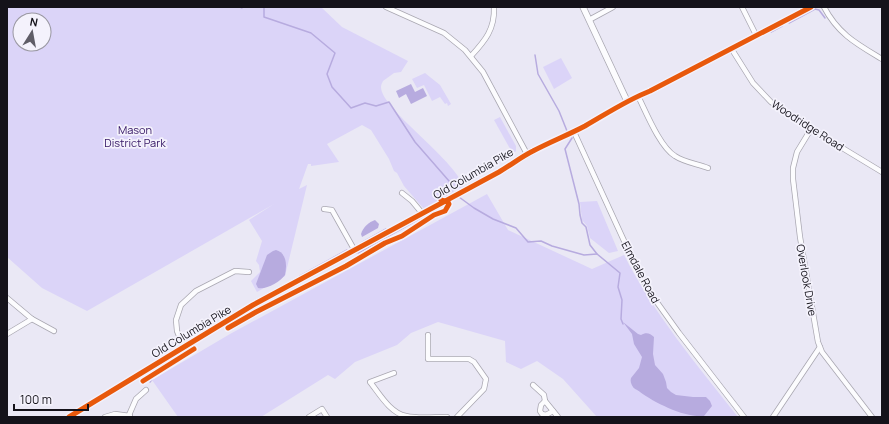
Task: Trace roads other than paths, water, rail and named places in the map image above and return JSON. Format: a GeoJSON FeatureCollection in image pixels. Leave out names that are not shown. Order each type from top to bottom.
{"type":"FeatureCollection","features":[{"type":"Feature","properties":{"kind":"street"},"geometry":{"type":"LineString","coordinates":[[386,7],[444,34],[455,41],[471,56],[483,72],[527,154]]}},
{"type":"Feature","properties":{"kind":"street"},"geometry":{"type":"LineString","coordinates":[[471,56],[482,44],[491,29],[494,7]]}},
{"type":"Feature","properties":{"kind":"street"},"geometry":{"type":"LineString","coordinates":[[583,7],[627,101]]}},
{"type":"Feature","properties":{"kind":"street"},"geometry":{"type":"LineString","coordinates":[[589,20],[613,7]]}},
{"type":"Feature","properties":{"kind":"street"},"geometry":{"type":"LineString","coordinates":[[742,7],[756,35]]}},
{"type":"Feature","properties":{"kind":"street","name":"Old Columbia Pike"},"geometry":{"type":"LineString","coordinates":[[69,417],[253,305],[504,169],[517,159],[547,143],[574,132],[627,101],[650,91],[811,7]]}},
{"type":"Feature","properties":{"kind":"street"},"geometry":{"type":"LineString","coordinates":[[824,7],[829,17],[844,34],[882,59]]}},
{"type":"Feature","properties":{"kind":"street","name":"Woodridge Road"},"geometry":{"type":"LineString","coordinates":[[731,48],[743,69],[762,93],[782,110],[882,172]]}},
{"type":"Feature","properties":{"kind":"street"},"geometry":{"type":"LineString","coordinates":[[638,96],[662,142],[669,152],[680,159],[708,168]]}},
{"type":"Feature","properties":{"kind":"street","name":"Overlook Drive"},"geometry":{"type":"LineString","coordinates":[[811,129],[797,152],[793,168],[793,179],[801,242],[820,347],[829,362],[872,417]]}},
{"type":"Feature","properties":{"kind":"street","name":"Elmdale Road"},"geometry":{"type":"LineString","coordinates":[[574,132],[637,269],[651,294],[675,328],[744,417]]}},
{"type":"Feature","properties":{"kind":"street"},"geometry":{"type":"LineString","coordinates":[[402,193],[412,201],[422,213]]}},
{"type":"Feature","properties":{"kind":"street"},"geometry":{"type":"LineString","coordinates":[[324,209],[332,210],[355,250]]}},
{"type":"Feature","properties":{"kind":"street"},"geometry":{"type":"LineString","coordinates":[[184,348],[177,331],[176,320],[181,305],[196,291],[234,271],[249,272]]}},
{"type":"Feature","properties":{"kind":"street"},"geometry":{"type":"LineString","coordinates":[[7,298],[32,319],[54,331]]}},
{"type":"Feature","properties":{"kind":"street"},"geometry":{"type":"LineString","coordinates":[[7,334],[32,319]]}},
{"type":"Feature","properties":{"kind":"street"},"geometry":{"type":"LineString","coordinates":[[428,335],[428,359],[469,359],[474,362],[486,379],[484,389],[457,417]]}},
{"type":"Feature","properties":{"kind":"street"},"geometry":{"type":"LineString","coordinates":[[773,417],[820,347]]}},
{"type":"Feature","properties":{"kind":"street"},"geometry":{"type":"LineString","coordinates":[[394,373],[370,382],[394,410],[405,416],[447,417]]}},
{"type":"Feature","properties":{"kind":"street"},"geometry":{"type":"LineString","coordinates":[[533,385],[544,395],[545,401],[558,417]]}},
{"type":"Feature","properties":{"kind":"street"},"geometry":{"type":"LineString","coordinates":[[105,417],[115,414],[131,416],[136,399],[146,390]]}},
{"type":"Feature","properties":{"kind":"street"},"geometry":{"type":"LineString","coordinates":[[545,401],[541,405],[540,411],[546,415],[553,411]]}},
{"type":"Feature","properties":{"kind":"street"},"geometry":{"type":"LineString","coordinates":[[308,417],[322,409],[327,417]]}},
{"type":"Feature","properties":{"kind":"waterway"},"geometry":{"type":"LineString","coordinates":[[264,7],[264,17],[311,33],[335,53],[327,74],[332,87],[351,108],[365,103],[376,106],[389,102],[415,142],[456,189]]}},
{"type":"Feature","properties":{"kind":"waterway"},"geometry":{"type":"LineString","coordinates":[[789,23],[815,9],[819,10],[825,18]]}},
{"type":"Feature","properties":{"kind":"waterway"},"geometry":{"type":"LineString","coordinates":[[771,32],[782,26]]}},
{"type":"Feature","properties":{"kind":"waterway"},"geometry":{"type":"LineString","coordinates":[[535,55],[538,74],[559,111],[567,131]]}},
{"type":"Feature","properties":{"kind":"waterway"},"geometry":{"type":"LineString","coordinates":[[572,138],[565,149],[579,204],[582,223],[586,227],[590,245],[597,254],[620,273],[618,287],[622,300],[621,319],[623,324]]}},
{"type":"Feature","properties":{"kind":"waterway"},"geometry":{"type":"LineString","coordinates":[[459,197],[493,219],[516,228],[528,242],[541,241],[552,246],[584,255],[597,254]]}},
{"type":"Feature","properties":{"kind":"waterway"},"geometry":{"type":"LineString","coordinates":[[358,253],[428,214]]}},
{"type":"Feature","properties":{"kind":"waterway"},"geometry":{"type":"LineString","coordinates":[[361,243],[386,229]]}},
{"type":"Feature","properties":{"kind":"waterway"},"geometry":{"type":"LineString","coordinates":[[300,276],[347,250]]}},
{"type":"Feature","properties":{"kind":"waterway"},"geometry":{"type":"LineString","coordinates":[[150,382],[153,378]]}},
{"type":"Feature","properties":{"kind":"park label","name":"Mason District Park"},"geometry":{"type":"Point","coordinates":[135,135]}}]}
